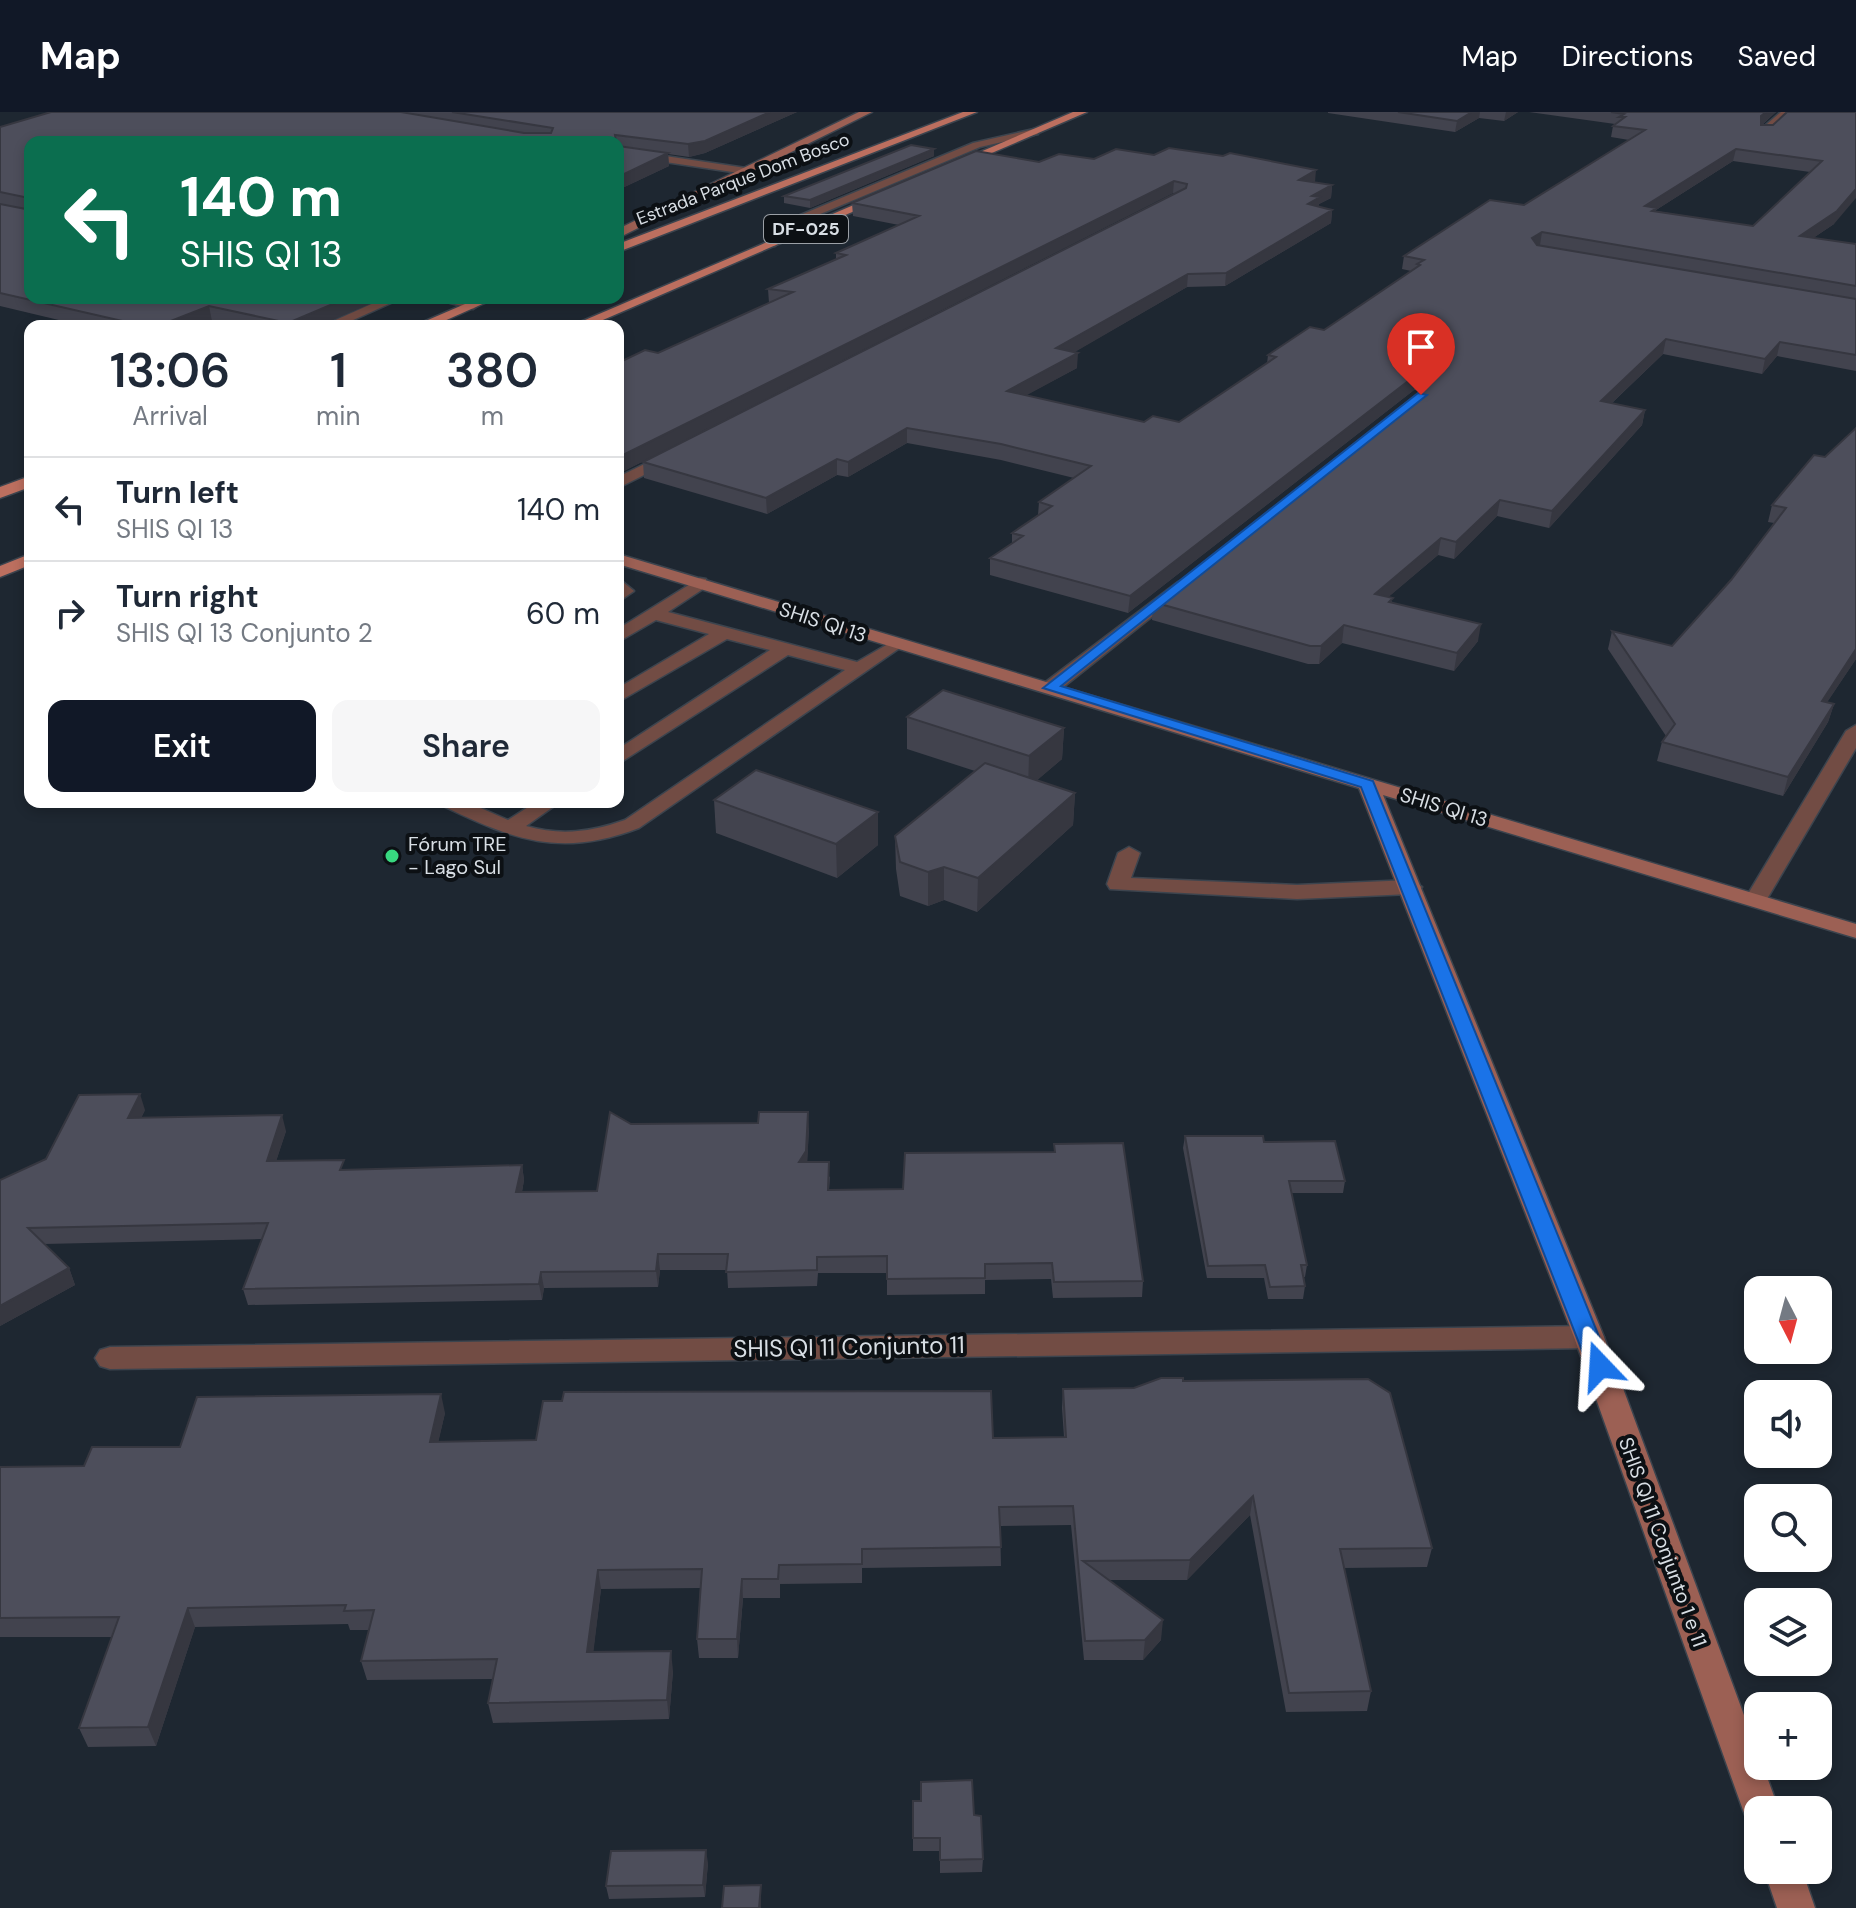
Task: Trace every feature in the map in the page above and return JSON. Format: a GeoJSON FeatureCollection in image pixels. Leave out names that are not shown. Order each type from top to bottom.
{"type":"FeatureCollection","features":[{"type":"Feature","properties":{"kind":"main road","name":"Estrada Parque Dom Bosco"},"geometry":{"type":"LineString","coordinates":[[624,246],[972,112]]}},
{"type":"Feature","properties":{"kind":"main road","name":"DF-025"},"geometry":{"type":"LineString","coordinates":[[592,320],[1082,112]]}},
{"type":"Feature","properties":{"kind":"main road"},"geometry":{"type":"LineString","coordinates":[[436,320],[473,305]]}},
{"type":"Feature","properties":{"kind":"main road"},"geometry":{"type":"LineString","coordinates":[[0,493],[24,483]]}},
{"type":"Feature","properties":{"kind":"main road"},"geometry":{"type":"LineString","coordinates":[[0,572],[24,562]]}},
{"type":"Feature","properties":{"kind":"street"},"geometry":{"type":"LineString","coordinates":[[624,231],[867,112]]}},
{"type":"Feature","properties":{"kind":"street"},"geometry":{"type":"LineString","coordinates":[[1764,132],[1787,112]]}},
{"type":"Feature","properties":{"kind":"street"},"geometry":{"type":"LineString","coordinates":[[624,153],[746,171]]}},
{"type":"Feature","properties":{"kind":"street"},"geometry":{"type":"LineString","coordinates":[[343,320],[382,304]]}},
{"type":"Feature","properties":{"kind":"street"},"geometry":{"type":"LineString","coordinates":[[468,304],[473,305]]}},
{"type":"Feature","properties":{"kind":"street"},"geometry":{"type":"LineString","coordinates":[[624,480],[688,447]]}},
{"type":"Feature","properties":{"kind":"street","name":"SHIS QI 13"},"geometry":{"type":"LineString","coordinates":[[624,561],[895,645],[1050,688],[1856,931]]}},
{"type":"Feature","properties":{"kind":"street"},"geometry":{"type":"LineString","coordinates":[[1050,688],[1186,580]]}},
{"type":"Feature","properties":{"kind":"street"},"geometry":{"type":"LineString","coordinates":[[624,633],[700,583]]}},
{"type":"Feature","properties":{"kind":"street"},"geometry":{"type":"LineString","coordinates":[[656,614],[861,669]]}},
{"type":"Feature","properties":{"kind":"street"},"geometry":{"type":"LineString","coordinates":[[624,692],[722,634]]}},
{"type":"Feature","properties":{"kind":"street"},"geometry":{"type":"LineString","coordinates":[[465,808],[508,829],[540,838],[573,840],[605,836],[632,824],[895,645]]}},
{"type":"Feature","properties":{"kind":"street"},"geometry":{"type":"LineString","coordinates":[[624,754],[783,650]]}},
{"type":"Feature","properties":{"kind":"street"},"geometry":{"type":"LineString","coordinates":[[1756,899],[1856,731]]}},
{"type":"Feature","properties":{"kind":"street","name":"SHIS QI 11 Conjunto 1 e 11"},"geometry":{"type":"LineString","coordinates":[[1368,784],[1589,1337],[1756,1796]]}},
{"type":"Feature","properties":{"kind":"street"},"geometry":{"type":"LineString","coordinates":[[508,829],[541,808]]}},
{"type":"Feature","properties":{"kind":"street"},"geometry":{"type":"LineString","coordinates":[[1129,853],[1118,884],[1297,892],[1411,887]]}},
{"type":"Feature","properties":{"kind":"street","name":"SHIS QI 11 Conjunto 11"},"geometry":{"type":"LineString","coordinates":[[110,1358],[1589,1337]]}},
{"type":"Feature","properties":{"kind":"street"},"geometry":{"type":"LineString","coordinates":[[1788,1884],[1796,1908]]}},
{"type":"Feature","properties":{"kind":"building"},"geometry":{"type":"Polygon","coordinates":[[[51,112],[401,112],[524,133],[551,133],[553,128],[452,112],[770,112],[705,141],[688,144],[615,135],[24,136],[24,197],[0,192],[0,127],[51,112]]]}},
{"type":"Feature","properties":{"kind":"building"},"geometry":{"type":"Polygon","coordinates":[[[1398,112],[1472,112],[1457,121],[1398,112]]]}},
{"type":"Feature","properties":{"kind":"building"},"geometry":{"type":"Polygon","coordinates":[[[1611,112],[1766,112],[1761,116],[1761,125],[1773,125],[1787,112],[1856,112],[1856,189],[1837,211],[1800,236],[1856,244],[1856,286],[1542,232],[1532,238],[1537,245],[1856,299],[1856,355],[1780,342],[1765,359],[1666,339],[1601,401],[1645,410],[1552,511],[1500,500],[1456,542],[1441,538],[1375,594],[1393,598],[1389,602],[1481,624],[1457,653],[1344,625],[1321,646],[1310,646],[1153,602],[1432,382],[1431,377],[1416,375],[1130,596],[990,558],[1023,536],[1012,533],[1052,506],[1039,502],[1091,466],[1001,444],[907,428],[848,462],[837,459],[766,498],[643,462],[1186,188],[1187,184],[1174,181],[624,455],[624,360],[645,350],[658,353],[793,292],[768,289],[846,255],[836,253],[919,216],[852,203],[976,151],[1039,162],[1059,154],[1094,159],[1116,149],[1154,155],[1169,148],[1223,156],[1230,153],[1316,170],[1299,180],[1332,185],[1312,196],[1320,197],[1308,204],[1332,210],[1226,273],[1188,274],[1056,348],[1078,353],[1007,391],[1144,422],[1153,416],[1179,422],[1276,357],[1268,355],[1310,327],[1324,330],[1420,265],[1417,264],[1424,260],[1404,256],[1490,200],[1524,205],[1645,130],[1613,126],[1625,117],[1619,117],[1624,114],[1611,112]],[[1736,149],[1645,206],[1657,208],[1652,211],[1753,226],[1822,161],[1736,149]]]}},
{"type":"Feature","properties":{"kind":"building"},"geometry":{"type":"Polygon","coordinates":[[[911,145],[934,149],[810,200],[784,196],[911,145]]]}},
{"type":"Feature","properties":{"kind":"building"},"geometry":{"type":"Polygon","coordinates":[[[624,147],[668,153],[624,174],[624,147]]]}},
{"type":"Feature","properties":{"kind":"building"},"geometry":{"type":"Polygon","coordinates":[[[0,204],[24,209],[24,298],[0,293],[0,204]]]}},
{"type":"Feature","properties":{"kind":"building"},"geometry":{"type":"Polygon","coordinates":[[[48,304],[333,304],[295,320],[274,320],[209,306],[173,320],[118,320],[48,304]]]}},
{"type":"Feature","properties":{"kind":"building"},"geometry":{"type":"Polygon","coordinates":[[[1856,428],[1856,649],[1822,701],[1834,704],[1788,777],[1662,742],[1675,724],[1612,631],[1672,646],[1731,580],[1786,508],[1772,505],[1814,455],[1825,457],[1856,428]]]}},
{"type":"Feature","properties":{"kind":"building"},"geometry":{"type":"Polygon","coordinates":[[[943,690],[1064,728],[1029,756],[907,717],[943,690]]]}},
{"type":"Feature","properties":{"kind":"building"},"geometry":{"type":"Polygon","coordinates":[[[985,763],[1075,793],[978,878],[944,867],[928,872],[900,862],[895,836],[985,763]]]}},
{"type":"Feature","properties":{"kind":"building"},"geometry":{"type":"Polygon","coordinates":[[[756,770],[878,812],[836,844],[714,800],[756,770]]]}},
{"type":"Feature","properties":{"kind":"building"},"geometry":{"type":"Polygon","coordinates":[[[140,1094],[128,1118],[282,1115],[267,1161],[344,1160],[340,1170],[522,1165],[516,1192],[597,1191],[610,1112],[631,1124],[758,1123],[759,1112],[808,1112],[806,1151],[799,1162],[829,1162],[828,1190],[903,1189],[905,1153],[1055,1152],[1054,1144],[1123,1143],[1143,1281],[1054,1282],[1052,1263],[985,1264],[985,1278],[887,1279],[887,1256],[817,1257],[817,1270],[726,1272],[728,1254],[658,1254],[656,1271],[541,1272],[539,1284],[243,1289],[268,1223],[28,1228],[69,1268],[0,1306],[0,1180],[46,1159],[79,1095],[140,1094]]]}},
{"type":"Feature","properties":{"kind":"building"},"geometry":{"type":"Polygon","coordinates":[[[1185,1136],[1263,1136],[1264,1142],[1335,1141],[1345,1181],[1289,1181],[1307,1265],[1301,1265],[1305,1286],[1270,1287],[1265,1265],[1208,1266],[1185,1136]]]}},
{"type":"Feature","properties":{"kind":"building"},"geometry":{"type":"Polygon","coordinates":[[[1161,1378],[1183,1378],[1183,1381],[1368,1379],[1390,1393],[1432,1548],[1340,1549],[1371,1691],[1289,1693],[1253,1496],[1190,1560],[1083,1561],[1163,1620],[1145,1640],[1085,1641],[1073,1506],[999,1507],[1001,1547],[862,1549],[862,1564],[779,1565],[778,1579],[742,1579],[737,1639],[697,1639],[702,1569],[598,1570],[587,1652],[671,1651],[667,1700],[488,1703],[497,1659],[361,1661],[374,1610],[344,1611],[346,1605],[188,1608],[148,1727],[79,1728],[119,1617],[0,1618],[0,1467],[84,1466],[92,1447],[180,1447],[197,1397],[441,1394],[430,1442],[536,1440],[543,1401],[562,1401],[564,1392],[991,1391],[993,1438],[1066,1437],[1063,1389],[1134,1388],[1161,1378]]]}},
{"type":"Feature","properties":{"kind":"building"},"geometry":{"type":"Polygon","coordinates":[[[972,1780],[974,1815],[981,1816],[983,1859],[940,1860],[940,1838],[913,1838],[913,1801],[921,1801],[921,1782],[972,1780]]]}},
{"type":"Feature","properties":{"kind":"building"},"geometry":{"type":"Polygon","coordinates":[[[706,1850],[703,1885],[606,1886],[611,1851],[706,1850]]]}},
{"type":"Feature","properties":{"kind":"building"},"geometry":{"type":"Polygon","coordinates":[[[761,1885],[759,1908],[722,1908],[724,1886],[761,1885]]]}},
{"type":"Feature","properties":{"kind":"place","name":"Fórum TRE - Lago Sul"},"geometry":{"type":"Point","coordinates":[392,856]}},
{"type":"Feature","properties":{"kind":"route"},"geometry":{"type":"LineString","coordinates":[[1421,395],[1050,688],[1368,784],[1600,1366]]}}]}
